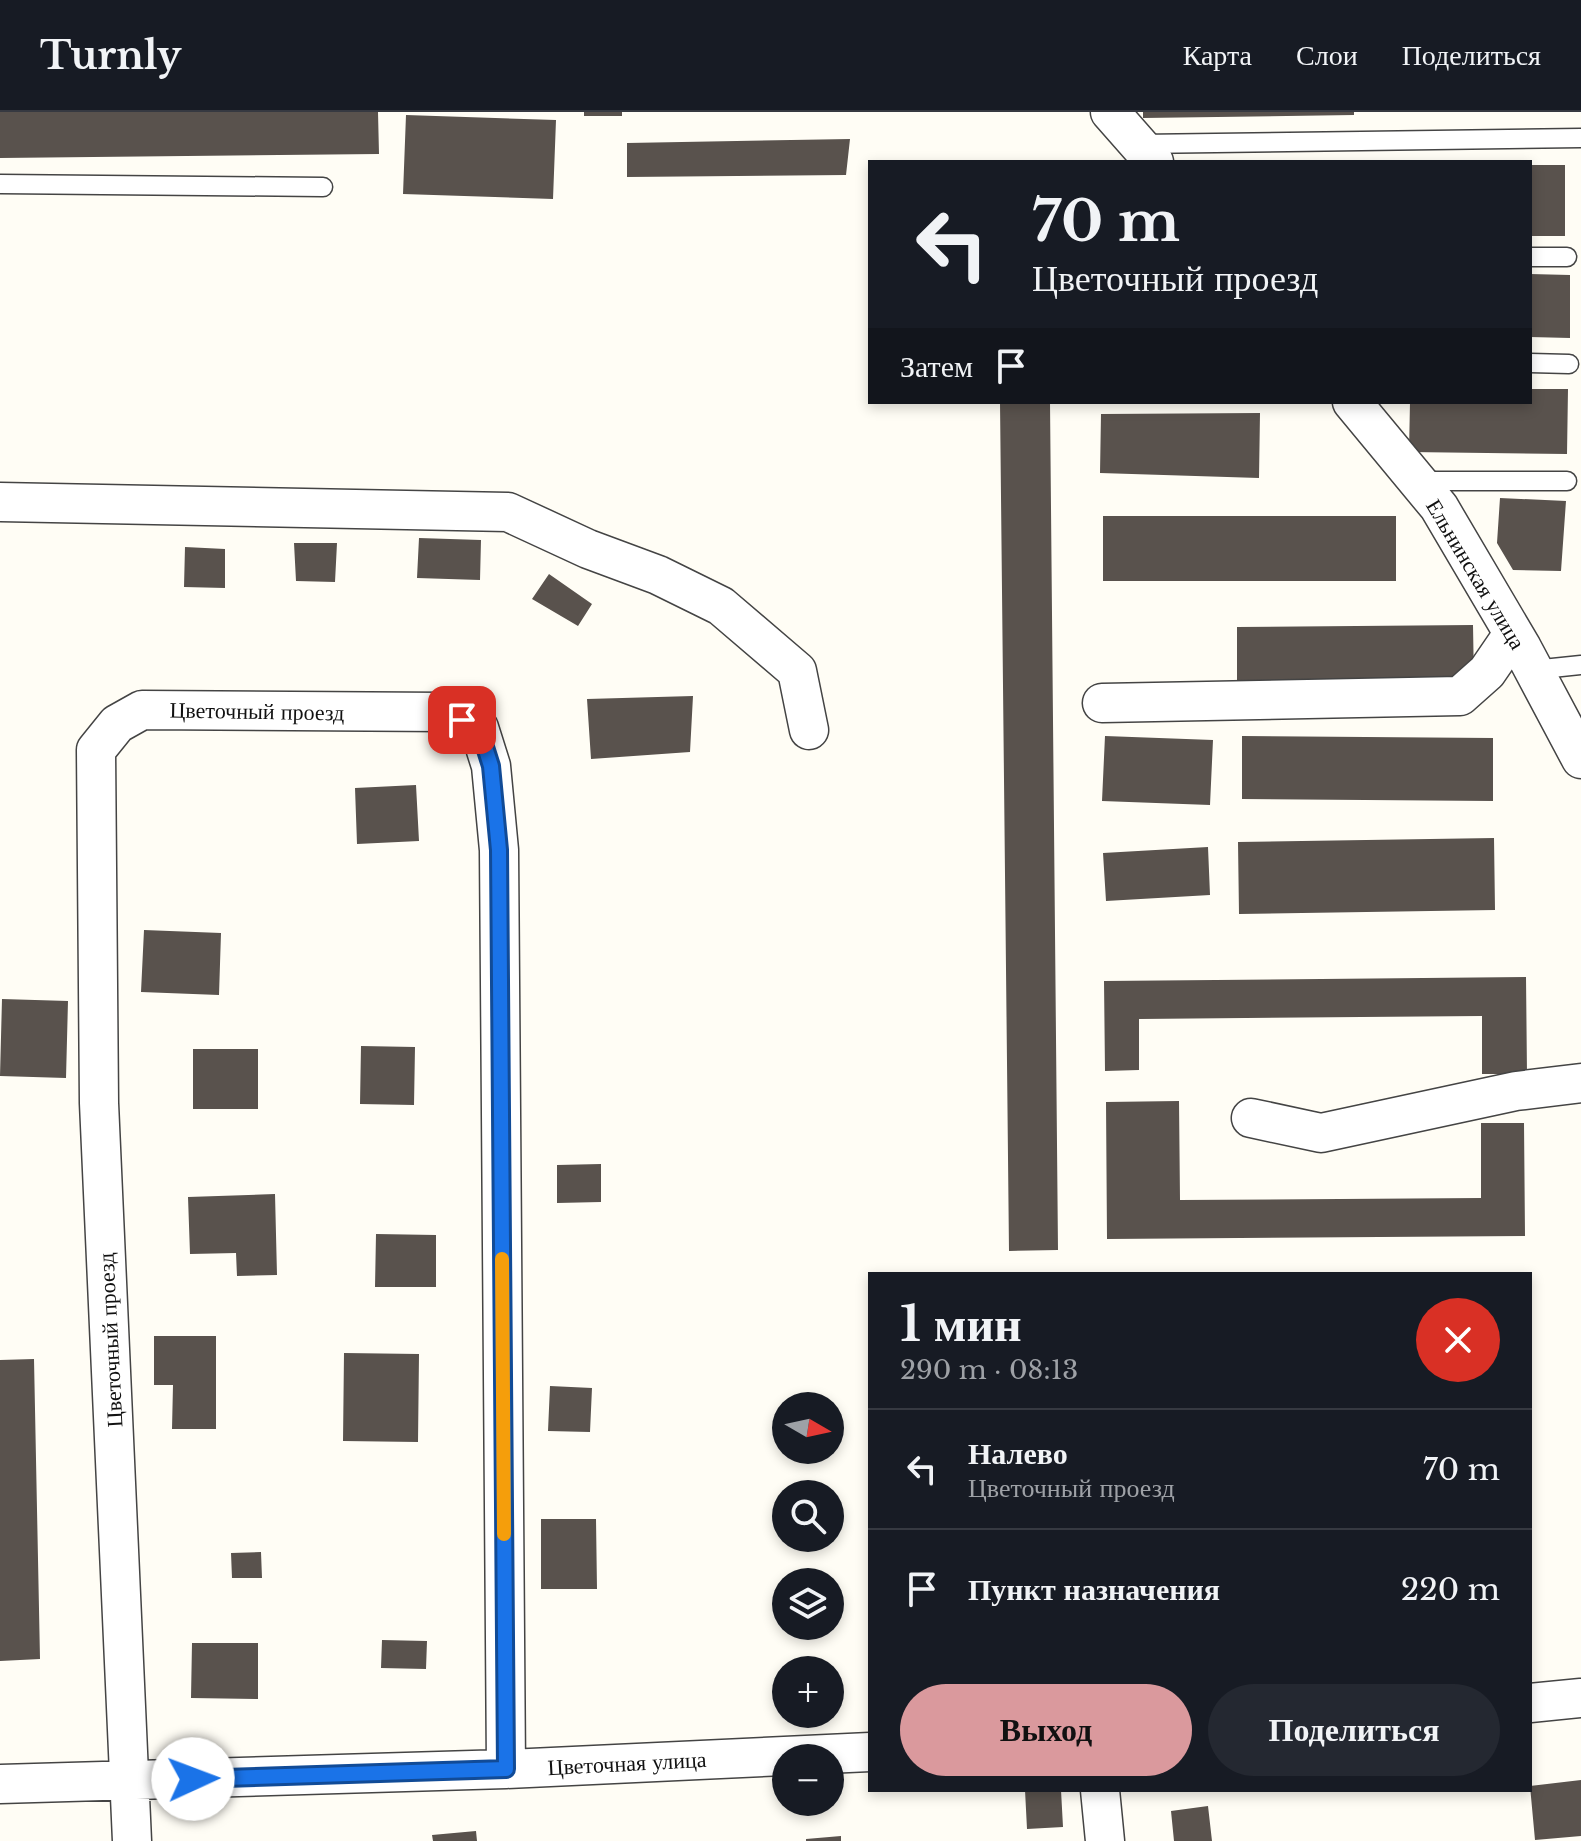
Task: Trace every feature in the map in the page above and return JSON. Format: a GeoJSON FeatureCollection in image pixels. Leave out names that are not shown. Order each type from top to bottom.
{"type":"FeatureCollection","features":[{"type":"Feature","properties":{"kind":"street"},"geometry":{"type":"LineString","coordinates":[[1110,112],[1146,153]]}},
{"type":"Feature","properties":{"kind":"street","name":"Ельнинская улица"},"geometry":{"type":"LineString","coordinates":[[1354,404],[1439,507],[1581,759]]}},
{"type":"Feature","properties":{"kind":"street"},"geometry":{"type":"LineString","coordinates":[[0,502],[508,512],[588,549],[658,575],[721,606],[797,671],[809,730]]}},
{"type":"Feature","properties":{"kind":"street"},"geometry":{"type":"LineString","coordinates":[[1102,703],[1460,696],[1487,672],[1513,634]]}},
{"type":"Feature","properties":{"kind":"street","name":"Цветочный проезд"},"geometry":{"type":"LineString","coordinates":[[132,1841],[99,1103],[96,750],[117,724],[142,710],[445,712],[479,728],[491,766],[499,850],[506,1769]]}},
{"type":"Feature","properties":{"kind":"street"},"geometry":{"type":"LineString","coordinates":[[1251,1118],[1321,1133],[1516,1091],[1581,1083]]}},
{"type":"Feature","properties":{"kind":"street"},"geometry":{"type":"LineString","coordinates":[[1532,1703],[1581,1698]]}},
{"type":"Feature","properties":{"kind":"street","name":"Цветочная улица"},"geometry":{"type":"LineString","coordinates":[[0,1784],[506,1769],[868,1752]]}},
{"type":"Feature","properties":{"kind":"street"},"geometry":{"type":"LineString","coordinates":[[1100,1792],[1105,1841]]}},
{"type":"Feature","properties":{"kind":"lane"},"geometry":{"type":"LineString","coordinates":[[1146,153],[1581,138]]}},
{"type":"Feature","properties":{"kind":"lane"},"geometry":{"type":"LineString","coordinates":[[0,184],[323,187]]}},
{"type":"Feature","properties":{"kind":"lane"},"geometry":{"type":"LineString","coordinates":[[1532,257],[1567,257]]}},
{"type":"Feature","properties":{"kind":"lane"},"geometry":{"type":"LineString","coordinates":[[1532,363],[1569,364]]}},
{"type":"Feature","properties":{"kind":"lane"},"geometry":{"type":"LineString","coordinates":[[1416,481],[1567,481]]}},
{"type":"Feature","properties":{"kind":"lane"},"geometry":{"type":"LineString","coordinates":[[1533,670],[1581,665]]}},
{"type":"Feature","properties":{"kind":"building"},"geometry":{"type":"Polygon","coordinates":[[[0,112],[378,112],[379,154],[0,158],[0,112]]]}},
{"type":"Feature","properties":{"kind":"building"},"geometry":{"type":"Polygon","coordinates":[[[584,112],[622,112],[622,116],[584,116],[584,112]]]}},
{"type":"Feature","properties":{"kind":"building"},"geometry":{"type":"Polygon","coordinates":[[[1143,112],[1354,112],[1354,115],[1143,118],[1143,112]]]}},
{"type":"Feature","properties":{"kind":"building"},"geometry":{"type":"Polygon","coordinates":[[[406,115],[556,120],[553,199],[403,194],[406,115]]]}},
{"type":"Feature","properties":{"kind":"building"},"geometry":{"type":"Polygon","coordinates":[[[850,139],[846,175],[627,177],[627,143],[850,139]]]}},
{"type":"Feature","properties":{"kind":"building"},"geometry":{"type":"Polygon","coordinates":[[[1532,165],[1565,165],[1565,236],[1532,236],[1532,165]]]}},
{"type":"Feature","properties":{"kind":"building"},"geometry":{"type":"Polygon","coordinates":[[[1532,274],[1570,275],[1570,338],[1532,337],[1532,274]]]}},
{"type":"Feature","properties":{"kind":"building"},"geometry":{"type":"Polygon","coordinates":[[[1532,389],[1568,389],[1567,454],[1409,452],[1410,404],[1532,404],[1532,389]]]}},
{"type":"Feature","properties":{"kind":"building"},"geometry":{"type":"Polygon","coordinates":[[[1000,404],[1050,404],[1058,1250],[1009,1251],[1000,404]]]}},
{"type":"Feature","properties":{"kind":"building"},"geometry":{"type":"Polygon","coordinates":[[[1260,413],[1259,478],[1100,473],[1101,414],[1260,413]]]}},
{"type":"Feature","properties":{"kind":"building"},"geometry":{"type":"Polygon","coordinates":[[[1500,498],[1566,501],[1561,571],[1513,570],[1497,543],[1500,498]]]}},
{"type":"Feature","properties":{"kind":"building"},"geometry":{"type":"Polygon","coordinates":[[[1103,516],[1396,516],[1396,581],[1103,581],[1103,516]]]}},
{"type":"Feature","properties":{"kind":"building"},"geometry":{"type":"Polygon","coordinates":[[[419,538],[481,540],[480,580],[417,578],[419,538]]]}},
{"type":"Feature","properties":{"kind":"building"},"geometry":{"type":"Polygon","coordinates":[[[294,543],[337,543],[335,582],[296,581],[294,543]]]}},
{"type":"Feature","properties":{"kind":"building"},"geometry":{"type":"Polygon","coordinates":[[[185,547],[225,549],[225,588],[184,587],[185,547]]]}},
{"type":"Feature","properties":{"kind":"building"},"geometry":{"type":"Polygon","coordinates":[[[549,574],[592,604],[578,626],[532,599],[549,574]]]}},
{"type":"Feature","properties":{"kind":"building"},"geometry":{"type":"Polygon","coordinates":[[[1473,625],[1474,683],[1237,685],[1237,627],[1473,625]]]}},
{"type":"Feature","properties":{"kind":"building"},"geometry":{"type":"Polygon","coordinates":[[[693,696],[690,752],[591,759],[587,699],[693,696]]]}},
{"type":"Feature","properties":{"kind":"building"},"geometry":{"type":"Polygon","coordinates":[[[1105,736],[1213,740],[1210,805],[1102,801],[1105,736]]]}},
{"type":"Feature","properties":{"kind":"building"},"geometry":{"type":"Polygon","coordinates":[[[1242,736],[1493,738],[1493,801],[1242,799],[1242,736]]]}},
{"type":"Feature","properties":{"kind":"building"},"geometry":{"type":"Polygon","coordinates":[[[416,785],[419,841],[357,844],[355,788],[416,785]]]}},
{"type":"Feature","properties":{"kind":"building"},"geometry":{"type":"Polygon","coordinates":[[[1494,838],[1495,910],[1239,914],[1238,842],[1494,838]]]}},
{"type":"Feature","properties":{"kind":"building"},"geometry":{"type":"Polygon","coordinates":[[[1208,847],[1210,895],[1106,901],[1103,853],[1208,847]]]}},
{"type":"Feature","properties":{"kind":"building"},"geometry":{"type":"Polygon","coordinates":[[[144,930],[221,933],[219,995],[141,992],[144,930]]]}},
{"type":"Feature","properties":{"kind":"building"},"geometry":{"type":"Polygon","coordinates":[[[1526,977],[1527,1074],[1482,1074],[1482,1016],[1139,1019],[1139,1070],[1105,1071],[1104,981],[1526,977]]]}},
{"type":"Feature","properties":{"kind":"building"},"geometry":{"type":"Polygon","coordinates":[[[2,999],[68,1001],[66,1078],[0,1076],[2,999]]]}},
{"type":"Feature","properties":{"kind":"building"},"geometry":{"type":"Polygon","coordinates":[[[361,1046],[415,1047],[414,1105],[360,1104],[361,1046]]]}},
{"type":"Feature","properties":{"kind":"building"},"geometry":{"type":"Polygon","coordinates":[[[193,1049],[258,1049],[258,1109],[193,1109],[193,1049]]]}},
{"type":"Feature","properties":{"kind":"building"},"geometry":{"type":"Polygon","coordinates":[[[1179,1101],[1180,1200],[1481,1198],[1481,1123],[1524,1123],[1525,1236],[1107,1239],[1106,1102],[1179,1101]]]}},
{"type":"Feature","properties":{"kind":"building"},"geometry":{"type":"Polygon","coordinates":[[[601,1164],[601,1202],[557,1203],[557,1165],[601,1164]]]}},
{"type":"Feature","properties":{"kind":"building"},"geometry":{"type":"Polygon","coordinates":[[[275,1194],[277,1275],[237,1276],[236,1253],[190,1254],[188,1197],[275,1194]]]}},
{"type":"Feature","properties":{"kind":"building"},"geometry":{"type":"Polygon","coordinates":[[[376,1234],[436,1235],[436,1287],[375,1287],[376,1234]]]}},
{"type":"Feature","properties":{"kind":"building"},"geometry":{"type":"Polygon","coordinates":[[[154,1336],[216,1336],[216,1429],[172,1429],[173,1385],[154,1385],[154,1336]]]}},
{"type":"Feature","properties":{"kind":"building"},"geometry":{"type":"Polygon","coordinates":[[[344,1353],[419,1354],[418,1442],[343,1441],[344,1353]]]}},
{"type":"Feature","properties":{"kind":"building"},"geometry":{"type":"Polygon","coordinates":[[[34,1359],[40,1659],[0,1661],[0,1360],[34,1359]]]}},
{"type":"Feature","properties":{"kind":"building"},"geometry":{"type":"Polygon","coordinates":[[[550,1386],[592,1388],[590,1432],[548,1431],[550,1386]]]}},
{"type":"Feature","properties":{"kind":"building"},"geometry":{"type":"Polygon","coordinates":[[[541,1519],[596,1519],[597,1589],[541,1589],[541,1519]]]}},
{"type":"Feature","properties":{"kind":"building"},"geometry":{"type":"Polygon","coordinates":[[[261,1552],[262,1578],[232,1578],[231,1553],[261,1552]]]}},
{"type":"Feature","properties":{"kind":"building"},"geometry":{"type":"Polygon","coordinates":[[[382,1640],[427,1641],[426,1669],[381,1668],[382,1640]]]}},
{"type":"Feature","properties":{"kind":"building"},"geometry":{"type":"Polygon","coordinates":[[[192,1643],[258,1643],[258,1699],[191,1698],[192,1643]]]}},
{"type":"Feature","properties":{"kind":"building"},"geometry":{"type":"Polygon","coordinates":[[[1581,1780],[1581,1836],[1535,1840],[1532,1786],[1581,1780]]]}},
{"type":"Feature","properties":{"kind":"building"},"geometry":{"type":"Polygon","coordinates":[[[1025,1792],[1061,1792],[1063,1827],[1027,1829],[1025,1792]]]}},
{"type":"Feature","properties":{"kind":"building"},"geometry":{"type":"Polygon","coordinates":[[[1208,1806],[1212,1841],[1174,1841],[1171,1811],[1208,1806]]]}},
{"type":"Feature","properties":{"kind":"building"},"geometry":{"type":"Polygon","coordinates":[[[476,1831],[477,1841],[433,1841],[432,1835],[476,1831]]]}},
{"type":"Feature","properties":{"kind":"building"},"geometry":{"type":"Polygon","coordinates":[[[841,1836],[841,1841],[806,1841],[806,1839],[841,1836]]]}},
{"type":"Feature","properties":{"kind":"slow traffic"},"geometry":{"type":"LineString","coordinates":[[502,1259],[504,1534]]}},
{"type":"Feature","properties":{"kind":"route"},"geometry":{"type":"LineString","coordinates":[[193,1779],[506,1769],[499,850],[491,766],[479,728],[462,720]]}}]}
